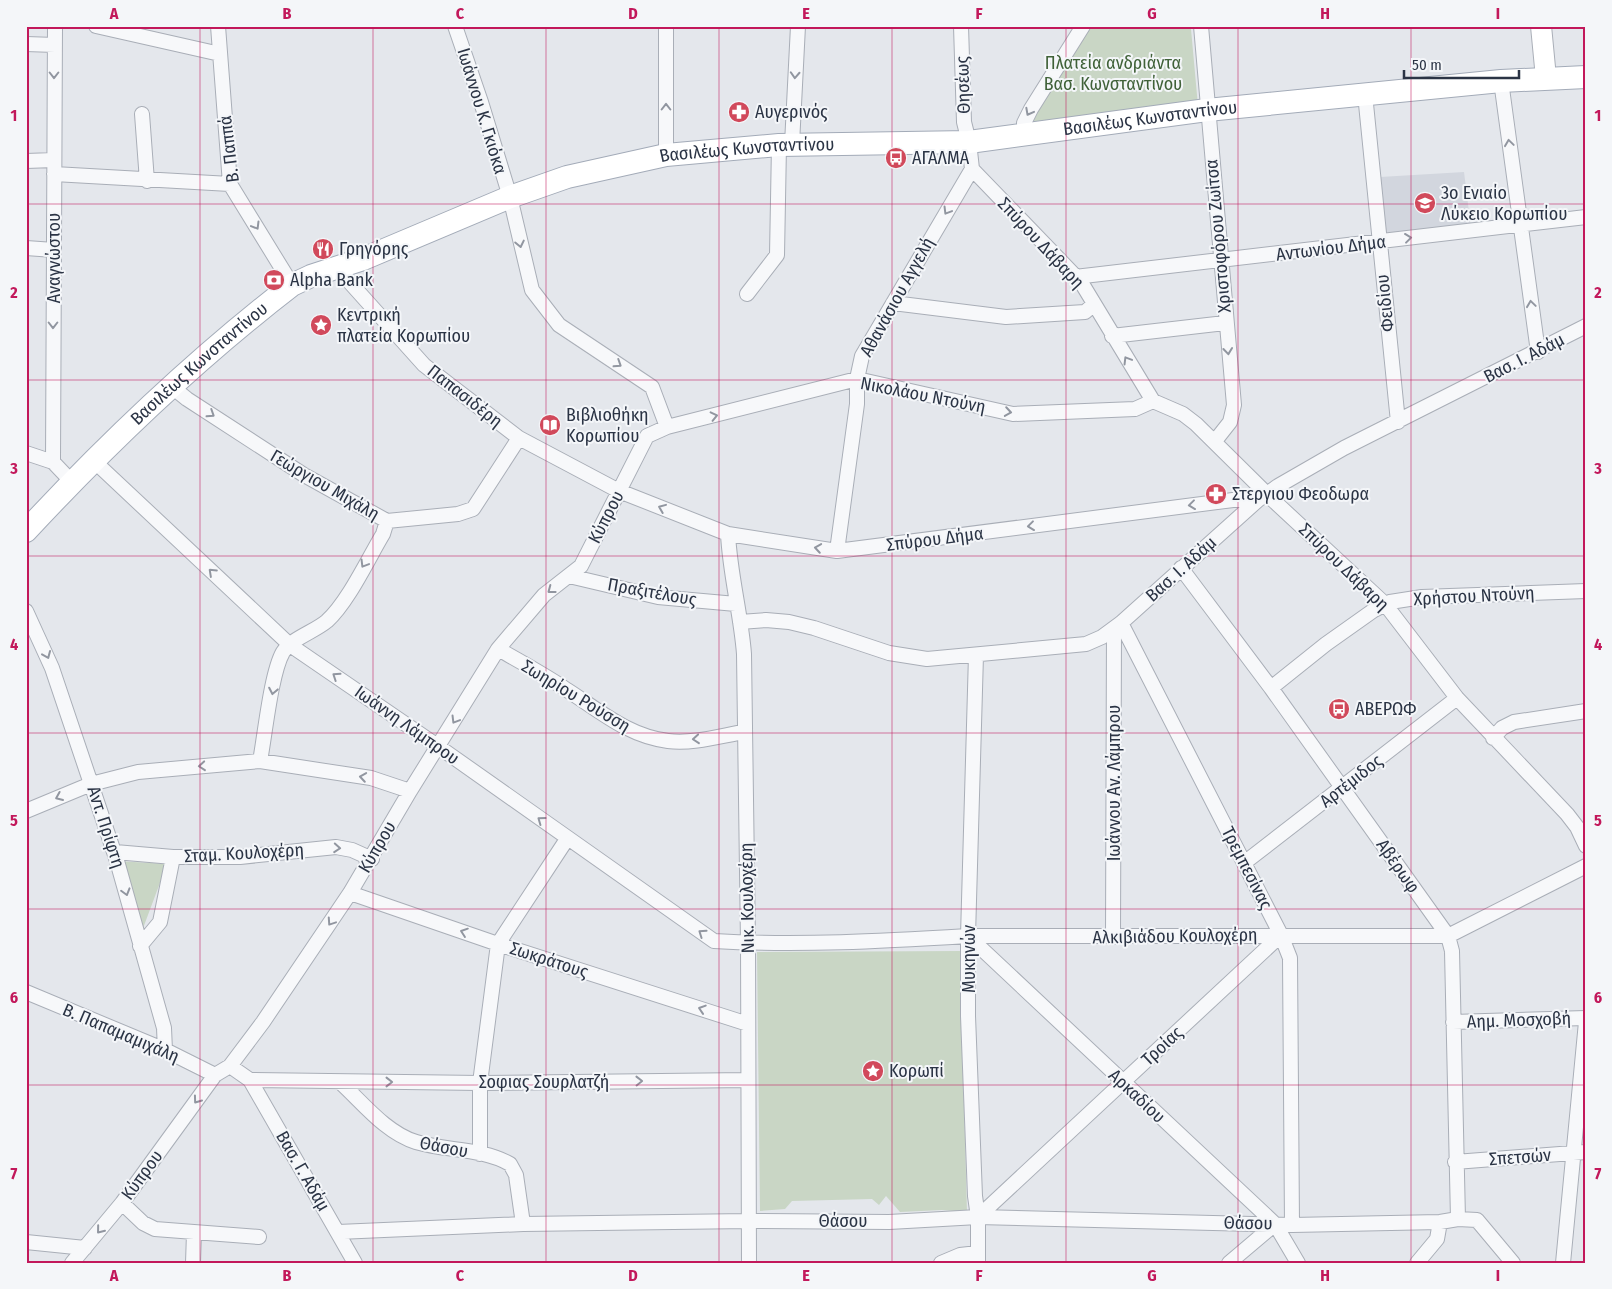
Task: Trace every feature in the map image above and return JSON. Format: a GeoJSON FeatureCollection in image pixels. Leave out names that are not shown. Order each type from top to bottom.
{"type":"FeatureCollection","features":[{"type":"Feature","properties":{"kind":"main road","name":"Βασιλέως Κωνσταντίνου"},"geometry":{"type":"LineString","coordinates":[[26,531],[72,482],[171,386],[292,285],[510,197],[566,178],[666,156],[786,144],[970,142],[1207,110],[1501,81],[1586,76]]}},
{"type":"Feature","properties":{"kind":"street","name":"Αναγνώστου"},"geometry":{"type":"LineString","coordinates":[[52,462],[55,26]]}},
{"type":"Feature","properties":{"kind":"street"},"geometry":{"type":"LineString","coordinates":[[96,26],[220,54]]}},
{"type":"Feature","properties":{"kind":"street","name":"Β. Παππά"},"geometry":{"type":"LineString","coordinates":[[218,26],[230,184],[292,285]]}},
{"type":"Feature","properties":{"kind":"street","name":"Ιωάννου Κ. Γκιόκα"},"geometry":{"type":"LineString","coordinates":[[455,26],[510,197],[532,290],[559,325],[652,386],[667,427]]}},
{"type":"Feature","properties":{"kind":"street"},"geometry":{"type":"LineString","coordinates":[[666,26],[666,156]]}},
{"type":"Feature","properties":{"kind":"street"},"geometry":{"type":"LineString","coordinates":[[746,294],[776,255],[798,26]]}},
{"type":"Feature","properties":{"kind":"street","name":"Θησέως"},"geometry":{"type":"LineString","coordinates":[[961,26],[964,122],[970,142]]}},
{"type":"Feature","properties":{"kind":"street"},"geometry":{"type":"LineString","coordinates":[[1025,136],[1024,123],[1032,107],[1083,26]]}},
{"type":"Feature","properties":{"kind":"street","name":"Χριστοφόρου Ζωίτσα"},"geometry":{"type":"LineString","coordinates":[[1201,26],[1225,323],[1234,405],[1230,422],[1215,441]]}},
{"type":"Feature","properties":{"kind":"street"},"geometry":{"type":"LineString","coordinates":[[1541,26],[1546,78]]}},
{"type":"Feature","properties":{"kind":"street"},"geometry":{"type":"LineString","coordinates":[[26,44],[55,46]]}},
{"type":"Feature","properties":{"kind":"street"},"geometry":{"type":"LineString","coordinates":[[1501,81],[1538,352]]}},
{"type":"Feature","properties":{"kind":"street","name":"Φειδίου"},"geometry":{"type":"LineString","coordinates":[[1365,94],[1398,422]]}},
{"type":"Feature","properties":{"kind":"street"},"geometry":{"type":"LineString","coordinates":[[142,114],[148,181]]}},
{"type":"Feature","properties":{"kind":"street"},"geometry":{"type":"LineString","coordinates":[[970,142],[972,169]]}},
{"type":"Feature","properties":{"kind":"street"},"geometry":{"type":"LineString","coordinates":[[26,161],[148,181],[230,184]]}},
{"type":"Feature","properties":{"kind":"street","name":"Σπύρου Δάβαρη"},"geometry":{"type":"LineString","coordinates":[[972,169],[1076,277],[1153,401],[1187,417],[1215,441],[1262,497],[1385,604],[1457,698],[1567,814],[1577,827],[1586,846]]}},
{"type":"Feature","properties":{"kind":"street","name":"Αθανάσιου Αγγελή"},"geometry":{"type":"LineString","coordinates":[[837,551],[857,404],[857,380],[862,356],[972,169]]}},
{"type":"Feature","properties":{"kind":"street","name":"Αντωνίου Δήμα"},"geometry":{"type":"LineString","coordinates":[[1076,277],[1586,216]]}},
{"type":"Feature","properties":{"kind":"street"},"geometry":{"type":"LineString","coordinates":[[26,248],[54,250]]}},
{"type":"Feature","properties":{"kind":"street","name":"Παπασιδέρη"},"geometry":{"type":"LineString","coordinates":[[337,268],[424,365],[519,438],[619,491]]}},
{"type":"Feature","properties":{"kind":"street"},"geometry":{"type":"LineString","coordinates":[[893,303],[1006,317],[1085,312],[1093,305]]}},
{"type":"Feature","properties":{"kind":"street"},"geometry":{"type":"LineString","coordinates":[[1112,336],[1225,323]]}},
{"type":"Feature","properties":{"kind":"street","name":"Βασ. Ι. Αδάμ"},"geometry":{"type":"LineString","coordinates":[[740,622],[766,620],[789,622],[814,628],[889,653],[917,659],[1086,644],[1102,637],[1118,625],[1262,497],[1318,463],[1586,326]]}},
{"type":"Feature","properties":{"kind":"street","name":"Νικολάου Ντούνη"},"geometry":{"type":"LineString","coordinates":[[667,427],[857,380],[1013,414],[1135,409],[1153,401]]}},
{"type":"Feature","properties":{"kind":"street","name":"Γεώργιου Μιχάλη"},"geometry":{"type":"LineString","coordinates":[[171,386],[187,399],[304,475],[387,521],[458,514],[473,509],[519,438]]}},
{"type":"Feature","properties":{"kind":"street","name":"Κύπρου"},"geometry":{"type":"LineString","coordinates":[[72,1263],[122,1203],[215,1075],[230,1066],[263,1022],[372,859],[410,791],[498,649],[544,595],[582,566],[644,440],[653,432],[667,427]]}},
{"type":"Feature","properties":{"kind":"street"},"geometry":{"type":"LineString","coordinates":[[26,453],[52,462],[72,482]]}},
{"type":"Feature","properties":{"kind":"street","name":"Ιωάννη Λάμπρου"},"geometry":{"type":"LineString","coordinates":[[94,461],[290,645],[439,746],[567,839],[714,941],[748,943]]}},
{"type":"Feature","properties":{"kind":"street","name":"Σπύρου Δήμα"},"geometry":{"type":"LineString","coordinates":[[619,491],[728,534],[837,551],[1262,497]]}},
{"type":"Feature","properties":{"kind":"street"},"geometry":{"type":"LineString","coordinates":[[260,761],[274,683],[283,652],[290,645],[326,621],[337,609],[383,534],[387,521]]}},
{"type":"Feature","properties":{"kind":"street","name":"Νικ. Κουλοχέρη"},"geometry":{"type":"LineString","coordinates":[[728,534],[730,567],[744,654],[748,943],[748,1263]]}},
{"type":"Feature","properties":{"kind":"street","name":"Αβέρωφ"},"geometry":{"type":"LineString","coordinates":[[1181,568],[1271,688],[1448,936],[1452,951],[1455,1162],[1458,1219]]}},
{"type":"Feature","properties":{"kind":"street","name":"Πραξιτέλους"},"geometry":{"type":"LineString","coordinates":[[569,576],[658,597],[736,604]]}},
{"type":"Feature","properties":{"kind":"street","name":"Χρήστου Ντούνη"},"geometry":{"type":"LineString","coordinates":[[1271,688],[1326,644],[1385,604],[1422,597],[1586,591]]}},
{"type":"Feature","properties":{"kind":"street","name":"Αντ. Πρίφτη"},"geometry":{"type":"LineString","coordinates":[[26,611],[52,668],[114,852],[164,1028],[165,1050]]}},
{"type":"Feature","properties":{"kind":"street","name":"Τρεμπεσίνας"},"geometry":{"type":"LineString","coordinates":[[1118,625],[1244,863],[1281,935],[1290,958],[1292,1224]]}},
{"type":"Feature","properties":{"kind":"street","name":"Ιωάννου Αν. Λάμπρου"},"geometry":{"type":"LineString","coordinates":[[1114,937],[1118,625]]}},
{"type":"Feature","properties":{"kind":"street","name":"Σωηρίου Ρούσση"},"geometry":{"type":"LineString","coordinates":[[498,649],[568,690],[613,722],[634,732],[668,741],[698,740],[744,732]]}},
{"type":"Feature","properties":{"kind":"street","name":"Μυκηνών"},"geometry":{"type":"LineString","coordinates":[[976,655],[968,936],[968,1016],[975,1196],[978,1217],[978,1258]]}},
{"type":"Feature","properties":{"kind":"street","name":"Αρτέμιδος"},"geometry":{"type":"LineString","coordinates":[[1244,863],[1457,698]]}},
{"type":"Feature","properties":{"kind":"street"},"geometry":{"type":"LineString","coordinates":[[1493,738],[1502,728],[1514,722],[1586,711]]}},
{"type":"Feature","properties":{"kind":"street"},"geometry":{"type":"LineString","coordinates":[[26,811],[91,784],[138,772],[260,761],[371,778],[410,791]]}},
{"type":"Feature","properties":{"kind":"street"},"geometry":{"type":"LineString","coordinates":[[480,1154],[480,1083],[498,944],[567,839]]}},
{"type":"Feature","properties":{"kind":"street","name":"Σταμ. Κουλοχέρη"},"geometry":{"type":"LineString","coordinates":[[114,852],[173,857],[240,857],[336,847],[352,850],[372,859]]}},
{"type":"Feature","properties":{"kind":"street"},"geometry":{"type":"LineString","coordinates":[[140,946],[152,935],[160,922],[173,857]]}},
{"type":"Feature","properties":{"kind":"street","name":"Αλκιβιάδου Κουλοχέρη"},"geometry":{"type":"LineString","coordinates":[[748,943],[896,940],[968,936],[1448,936],[1586,866]]}},
{"type":"Feature","properties":{"kind":"street","name":"Σωκράτους"},"geometry":{"type":"LineString","coordinates":[[350,893],[498,944],[748,1024]]}},
{"type":"Feature","properties":{"kind":"street","name":"Τροίας"},"geometry":{"type":"LineString","coordinates":[[978,1217],[1281,935]]}},
{"type":"Feature","properties":{"kind":"street","name":"Αρκαδίου"},"geometry":{"type":"LineString","coordinates":[[968,936],[1122,1083],[1275,1224],[1298,1263]]}},
{"type":"Feature","properties":{"kind":"street","name":"Β. Παπαμαμιχάλη"},"geometry":{"type":"LineString","coordinates":[[26,992],[165,1050],[215,1075]]}},
{"type":"Feature","properties":{"kind":"street","name":"Αημ. Μοσχοβή"},"geometry":{"type":"LineString","coordinates":[[1453,1022],[1586,1018]]}},
{"type":"Feature","properties":{"kind":"street"},"geometry":{"type":"LineString","coordinates":[[1563,1263],[1580,1152],[1586,1022]]}},
{"type":"Feature","properties":{"kind":"street"},"geometry":{"type":"LineString","coordinates":[[230,1066],[250,1080],[340,1082]]}},
{"type":"Feature","properties":{"kind":"street","name":"Βασ. Γ. Αδάμ"},"geometry":{"type":"LineString","coordinates":[[250,1080],[354,1263]]}},
{"type":"Feature","properties":{"kind":"street","name":"Σοφιας Σουρλατζή"},"geometry":{"type":"LineString","coordinates":[[340,1082],[480,1083],[748,1080]]}},
{"type":"Feature","properties":{"kind":"street","name":"Θάσου"},"geometry":{"type":"LineString","coordinates":[[340,1082],[401,1136],[416,1142],[480,1154],[505,1161],[514,1168],[523,1224],[748,1221],[889,1222],[978,1217],[1275,1224],[1440,1222],[1458,1219],[1477,1220],[1514,1263]]}},
{"type":"Feature","properties":{"kind":"street","name":"Σπετσών"},"geometry":{"type":"LineString","coordinates":[[1455,1162],[1580,1152]]}},
{"type":"Feature","properties":{"kind":"street"},"geometry":{"type":"LineString","coordinates":[[122,1203],[143,1223],[155,1229],[259,1237]]}},
{"type":"Feature","properties":{"kind":"street"},"geometry":{"type":"LineString","coordinates":[[1417,1263],[1437,1239],[1440,1222]]}},
{"type":"Feature","properties":{"kind":"street"},"geometry":{"type":"LineString","coordinates":[[338,1232],[523,1224]]}},
{"type":"Feature","properties":{"kind":"street"},"geometry":{"type":"LineString","coordinates":[[1229,1263],[1275,1224]]}},
{"type":"Feature","properties":{"kind":"street"},"geometry":{"type":"LineString","coordinates":[[193,1263],[194,1233]]}},
{"type":"Feature","properties":{"kind":"street"},"geometry":{"type":"LineString","coordinates":[[26,1242],[85,1248]]}},
{"type":"Feature","properties":{"kind":"street"},"geometry":{"type":"LineString","coordinates":[[941,1263],[960,1255],[978,1258]]}},
{"type":"Feature","properties":{"kind":"shaded area","name":"3ο Ενιαίο Λύκειο Κορωπίου"},"geometry":{"type":"Polygon","coordinates":[[[1464,172],[1471,228],[1384,239],[1380,177],[1464,172]]]}},
{"type":"Feature","properties":{"kind":"green space","name":"Πλατεία ανδριάντα Βασ. Κωνσταντίνου"},"geometry":{"type":"Polygon","coordinates":[[[1089,26],[1191,29],[1198,106],[1033,123],[1035,112],[1089,26]]]}},
{"type":"Feature","properties":{"kind":"green space"},"geometry":{"type":"Polygon","coordinates":[[[117,861],[167,864],[139,939],[117,861]]]}},
{"type":"Feature","properties":{"kind":"green space"},"geometry":{"type":"Polygon","coordinates":[[[960,951],[967,1212],[942,1210],[900,1212],[886,1196],[879,1205],[872,1199],[792,1201],[785,1209],[760,1211],[757,952],[960,951]]]}},
{"type":"Feature","properties":{"kind":"place","name":"Αυγερινός"},"geometry":{"type":"Point","coordinates":[739,112]}},
{"type":"Feature","properties":{"kind":"place","name":"ΑΓΑΛΜΑ"},"geometry":{"type":"Point","coordinates":[896,158]}},
{"type":"Feature","properties":{"kind":"place","name":"3ο Ενιαίο Λύκειο Κορωπίου"},"geometry":{"type":"Point","coordinates":[1425,203]}},
{"type":"Feature","properties":{"kind":"place","name":"Γρηγόρης"},"geometry":{"type":"Point","coordinates":[323,249]}},
{"type":"Feature","properties":{"kind":"place","name":"Alpha Bank"},"geometry":{"type":"Point","coordinates":[274,280]}},
{"type":"Feature","properties":{"kind":"place","name":"Κεντρική πλατεία Κορωπίου"},"geometry":{"type":"Point","coordinates":[321,325]}},
{"type":"Feature","properties":{"kind":"place","name":"Βιβλιοθήκη Κορωπίου"},"geometry":{"type":"Point","coordinates":[550,425]}},
{"type":"Feature","properties":{"kind":"place","name":"Στεργιου Φεοδωρα"},"geometry":{"type":"Point","coordinates":[1216,494]}},
{"type":"Feature","properties":{"kind":"place","name":"ΑΒΕΡΩΦ"},"geometry":{"type":"Point","coordinates":[1339,709]}},
{"type":"Feature","properties":{"kind":"place","name":"Κορωπί"},"geometry":{"type":"Point","coordinates":[873,1071]}}]}
